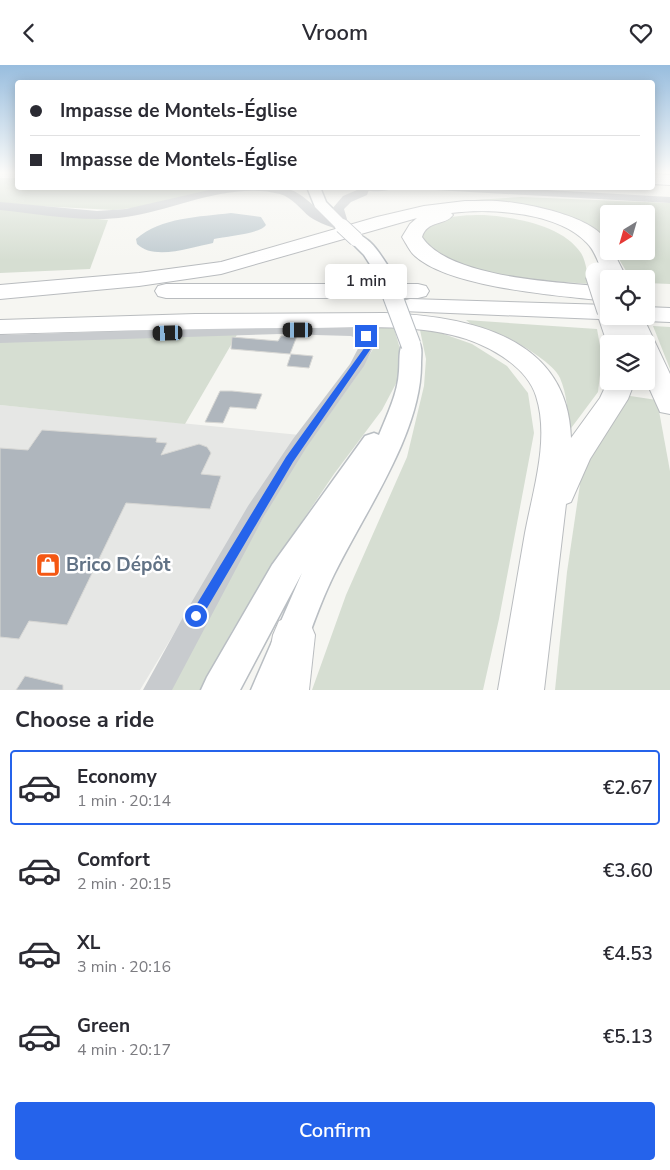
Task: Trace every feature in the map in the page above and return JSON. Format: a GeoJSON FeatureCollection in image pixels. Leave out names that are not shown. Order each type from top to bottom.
{"type":"FeatureCollection","features":[{"type":"Feature","properties":{"kind":"highway"},"geometry":{"type":"LineString","coordinates":[[0,292],[150,279],[206,271],[286,251],[414,213],[466,205],[522,209],[567,223],[593,238],[601,248],[606,270]]}},
{"type":"Feature","properties":{"kind":"highway"},"geometry":{"type":"LineString","coordinates":[[485,212],[520,216],[545,223],[570,236],[585,250],[609,283],[523,284],[468,273],[426,255],[414,244],[412,234],[422,223],[452,214],[485,212]]}},
{"type":"Feature","properties":{"kind":"highway"},"geometry":{"type":"LineString","coordinates":[[0,297],[292,290],[442,291],[600,283]]}},
{"type":"Feature","properties":{"kind":"highway"},"geometry":{"type":"LineString","coordinates":[[0,313],[260,305],[454,307],[600,317]]}},
{"type":"Feature","properties":{"kind":"highway"},"geometry":{"type":"LineString","coordinates":[[0,327],[165,321],[385,321],[445,326],[481,336],[514,354],[534,371],[550,394],[556,416],[554,458],[520,690]]}},
{"type":"Feature","properties":{"kind":"highway"},"geometry":{"type":"LineString","coordinates":[[639,325],[670,405]]}},
{"type":"Feature","properties":{"kind":"highway"},"geometry":{"type":"LineString","coordinates":[[545,524],[575,457],[614,399],[617,390]]}},
{"type":"Feature","properties":{"kind":"highway"},"geometry":{"type":"LineString","coordinates":[[286,690],[294,635]]}},
{"type":"Feature","properties":{"kind":"main road"},"geometry":{"type":"LineString","coordinates":[[270,690],[313,585],[392,433],[412,377],[411,345],[384,273],[370,252],[319,202]]}},
{"type":"Feature","properties":{"kind":"main road"},"geometry":{"type":"LineString","coordinates":[[220,690],[283,575],[405,398]]}},
{"type":"Feature","properties":{"kind":"street"},"geometry":{"type":"LineString","coordinates":[[0,206],[97,215],[126,213],[175,202]]}},
{"type":"Feature","properties":{"kind":"street"},"geometry":{"type":"LineString","coordinates":[[301,202],[316,215],[342,226]]}},
{"type":"Feature","properties":{"kind":"street"},"geometry":{"type":"LineString","coordinates":[[342,226],[338,209],[344,202]]}},
{"type":"Feature","properties":{"kind":"street"},"geometry":{"type":"LineString","coordinates":[[0,339],[203,331],[289,330],[352,332],[366,336],[369,341],[369,347],[309,429],[284,468],[204,602],[157,690]]}},
{"type":"Feature","properties":{"kind":"shaded area"},"geometry":{"type":"Polygon","coordinates":[[[0,202],[165,202],[145,207],[113,210],[0,204],[0,202]]]}},
{"type":"Feature","properties":{"kind":"shaded area"},"geometry":{"type":"Polygon","coordinates":[[[496,202],[670,203],[670,284],[655,283],[655,270],[626,270],[619,260],[655,260],[655,205],[600,205],[600,233],[574,219],[540,209],[496,202]]]}},
{"type":"Feature","properties":{"kind":"shaded area"},"geometry":{"type":"Polygon","coordinates":[[[0,209],[108,220],[90,269],[0,273],[0,209]]]}},
{"type":"Feature","properties":{"kind":"shaded area"},"geometry":{"type":"Polygon","coordinates":[[[231,213],[261,217],[266,225],[257,231],[214,239],[213,243],[184,250],[153,252],[137,244],[136,239],[146,232],[169,222],[231,213]]]}},
{"type":"Feature","properties":{"kind":"shaded area"},"geometry":{"type":"Polygon","coordinates":[[[484,215],[537,224],[550,229],[573,243],[583,256],[590,284],[524,279],[489,273],[444,259],[421,237],[426,230],[440,220],[458,216],[484,215]]]}},
{"type":"Feature","properties":{"kind":"shaded area"},"geometry":{"type":"Polygon","coordinates":[[[466,320],[597,329],[600,346],[598,392],[569,431],[566,397],[560,378],[551,366],[518,343],[466,320]]]}},
{"type":"Feature","properties":{"kind":"shaded area"},"geometry":{"type":"Polygon","coordinates":[[[242,326],[185,424],[0,405],[0,337],[242,326]]]}},
{"type":"Feature","properties":{"kind":"shaded area"},"geometry":{"type":"Polygon","coordinates":[[[653,326],[670,327],[670,369],[653,326]]]}},
{"type":"Feature","properties":{"kind":"shaded area"},"geometry":{"type":"Polygon","coordinates":[[[366,328],[394,328],[400,349],[401,374],[382,410],[334,474],[280,554],[232,631],[200,690],[171,690],[184,658],[291,468],[356,377],[376,344],[375,334],[364,330],[366,328]]]}},
{"type":"Feature","properties":{"kind":"shaded area"},"geometry":{"type":"Polygon","coordinates":[[[420,330],[438,332],[472,344],[507,366],[528,393],[534,433],[499,619],[483,690],[312,690],[346,595],[407,457],[424,386],[426,359],[420,330]]]}},
{"type":"Feature","properties":{"kind":"shaded area"},"geometry":{"type":"Polygon","coordinates":[[[630,396],[657,400],[670,471],[670,690],[555,690],[567,572],[583,464],[630,396]]]}},
{"type":"Feature","properties":{"kind":"shaded area"},"geometry":{"type":"Polygon","coordinates":[[[0,405],[300,435],[223,552],[140,690],[0,690],[0,405]]]}},
{"type":"Feature","properties":{"kind":"building"},"geometry":{"type":"Polygon","coordinates":[[[281,336],[297,336],[290,354],[231,349],[232,337],[278,341],[281,336]]]}},
{"type":"Feature","properties":{"kind":"building"},"geometry":{"type":"Polygon","coordinates":[[[291,354],[313,356],[309,368],[287,366],[291,354]]]}},
{"type":"Feature","properties":{"kind":"building"},"geometry":{"type":"Polygon","coordinates":[[[220,391],[262,394],[256,409],[230,407],[223,423],[205,422],[220,391]]]}},
{"type":"Feature","properties":{"kind":"building","name":"Brico Dépôt"},"geometry":{"type":"Polygon","coordinates":[[[42,430],[157,438],[156,442],[167,443],[161,455],[199,444],[207,447],[211,453],[201,474],[221,476],[210,509],[126,503],[67,625],[29,621],[19,639],[0,637],[0,448],[28,450],[42,430]]]}},
{"type":"Feature","properties":{"kind":"building"},"geometry":{"type":"Polygon","coordinates":[[[25,676],[63,685],[63,690],[16,690],[25,676]]]}},
{"type":"Feature","properties":{"kind":"place","name":"Brico Dépôt"},"geometry":{"type":"Point","coordinates":[48,565]}},
{"type":"Feature","properties":{"kind":"route"},"geometry":{"type":"LineString","coordinates":[[196,616],[289,459],[369,347],[369,341],[366,336]]}}]}
